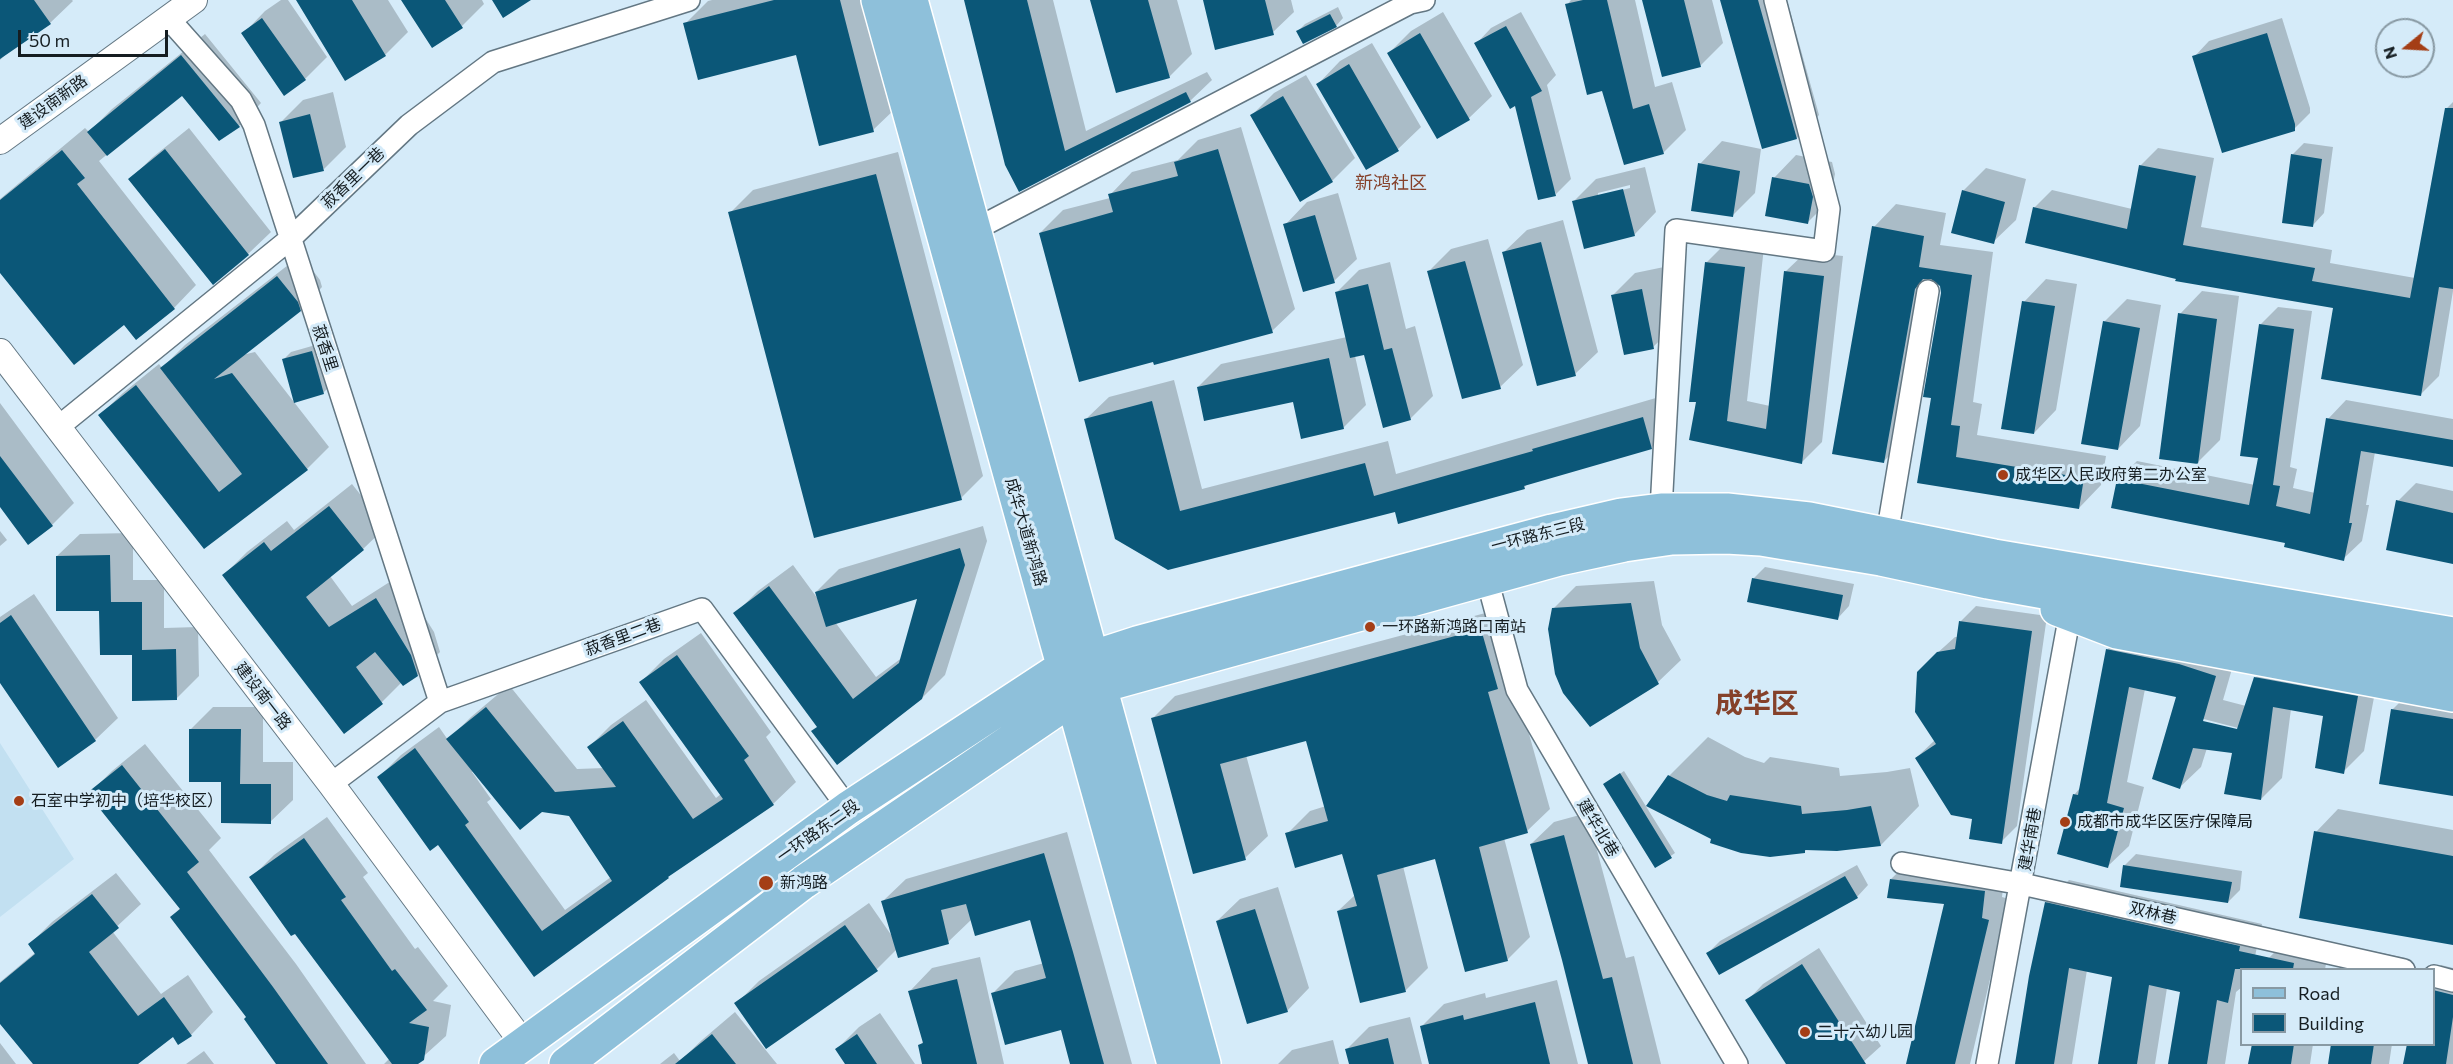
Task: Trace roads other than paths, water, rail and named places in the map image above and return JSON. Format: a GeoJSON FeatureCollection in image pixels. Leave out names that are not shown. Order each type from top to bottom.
{"type":"FeatureCollection","features":[{"type":"Feature","properties":{"kind":"main road","name":"成华大道新鸿路"},"geometry":{"type":"LineString","coordinates":[[878,0],[1086,670],[1204,1064]]}},
{"type":"Feature","properties":{"kind":"main road","name":"成华大道新鸿路"},"geometry":{"type":"LineString","coordinates":[[910,0],[974,230],[1086,670],[1072,699],[1174,1064]]}},
{"type":"Feature","properties":{"kind":"main road","name":"一环路东三段"},"geometry":{"type":"LineString","coordinates":[[1086,670],[1552,531],[1621,515],[1661,510],[1727,510],[1809,519],[1887,535],[1991,569]]}},
{"type":"Feature","properties":{"kind":"main road","name":"一环路东三段"},"geometry":{"type":"LineString","coordinates":[[1086,670],[1487,579],[1559,559],[1624,545],[1672,538],[1726,537],[1991,569]]}},
{"type":"Feature","properties":{"kind":"main road"},"geometry":{"type":"LineString","coordinates":[[1991,569],[2070,614],[2117,632],[2453,695]]}},
{"type":"Feature","properties":{"kind":"main road"},"geometry":{"type":"LineString","coordinates":[[1991,569],[2447,641]]}},
{"type":"Feature","properties":{"kind":"main road","name":"一环路东二段"},"geometry":{"type":"LineString","coordinates":[[496,1064],[848,808],[1086,670]]}},
{"type":"Feature","properties":{"kind":"main road","name":"一环路东二段"},"geometry":{"type":"LineString","coordinates":[[566,1064],[804,882],[1072,699]]}},
{"type":"Feature","properties":{"kind":"street","name":"建设南新路"},"geometry":{"type":"LineString","coordinates":[[0,141],[194,0]]}},
{"type":"Feature","properties":{"kind":"street","name":"菽香里一巷"},"geometry":{"type":"LineString","coordinates":[[57,428],[290,239],[409,125],[493,62],[689,0]]}},
{"type":"Feature","properties":{"kind":"street"},"geometry":{"type":"LineString","coordinates":[[974,230],[1410,3],[1424,0]]}},
{"type":"Feature","properties":{"kind":"street"},"geometry":{"type":"LineString","coordinates":[[1661,510],[1676,230],[1824,250],[1829,209],[1775,0]]}},
{"type":"Feature","properties":{"kind":"street","name":"菽香里"},"geometry":{"type":"LineString","coordinates":[[168,18],[241,100],[254,125],[440,702]]}},
{"type":"Feature","properties":{"kind":"street"},"geometry":{"type":"LineString","coordinates":[[1887,535],[1928,291]]}},
{"type":"Feature","properties":{"kind":"street","name":"建设南一路"},"geometry":{"type":"LineString","coordinates":[[0,352],[331,784],[523,1043]]}},
{"type":"Feature","properties":{"kind":"street","name":"建华北巷"},"geometry":{"type":"LineString","coordinates":[[1487,579],[1517,690],[1737,1064]]}},
{"type":"Feature","properties":{"kind":"street","name":"菽香里二巷"},"geometry":{"type":"LineString","coordinates":[[331,784],[440,702],[702,609],[848,808]]}},
{"type":"Feature","properties":{"kind":"street","name":"建华南巷"},"geometry":{"type":"LineString","coordinates":[[1987,1064],[2070,614]]}},
{"type":"Feature","properties":{"kind":"street","name":"双林巷"},"geometry":{"type":"LineString","coordinates":[[1902,863],[2022,884],[2400,968]]}},
{"type":"Feature","properties":{"kind":"street"},"geometry":{"type":"LineString","coordinates":[[2435,976],[2453,981]]}},
{"type":"Feature","properties":{"kind":"place","name":"成华区人民政府第二办公室"},"geometry":{"type":"Point","coordinates":[2003,475]}},
{"type":"Feature","properties":{"kind":"place","name":"一环路新鸿路口南站"},"geometry":{"type":"Point","coordinates":[1370,627]}},
{"type":"Feature","properties":{"kind":"place","name":"石室中学初中（培华校区）"},"geometry":{"type":"Point","coordinates":[19,801]}},
{"type":"Feature","properties":{"kind":"place","name":"成都市成华区医疗保障局"},"geometry":{"type":"Point","coordinates":[2065,822]}},
{"type":"Feature","properties":{"kind":"place","name":"新鸿路"},"geometry":{"type":"Point","coordinates":[766,883]}},
{"type":"Feature","properties":{"kind":"place","name":"二十六幼儿园"},"geometry":{"type":"Point","coordinates":[1805,1032]}},
{"type":"Feature","properties":{"kind":"district","name":"新鸿社区"},"geometry":{"type":"Point","coordinates":[1391,183]}},
{"type":"Feature","properties":{"kind":"district","name":"成华区"},"geometry":{"type":"Point","coordinates":[1757,704]}}]}
